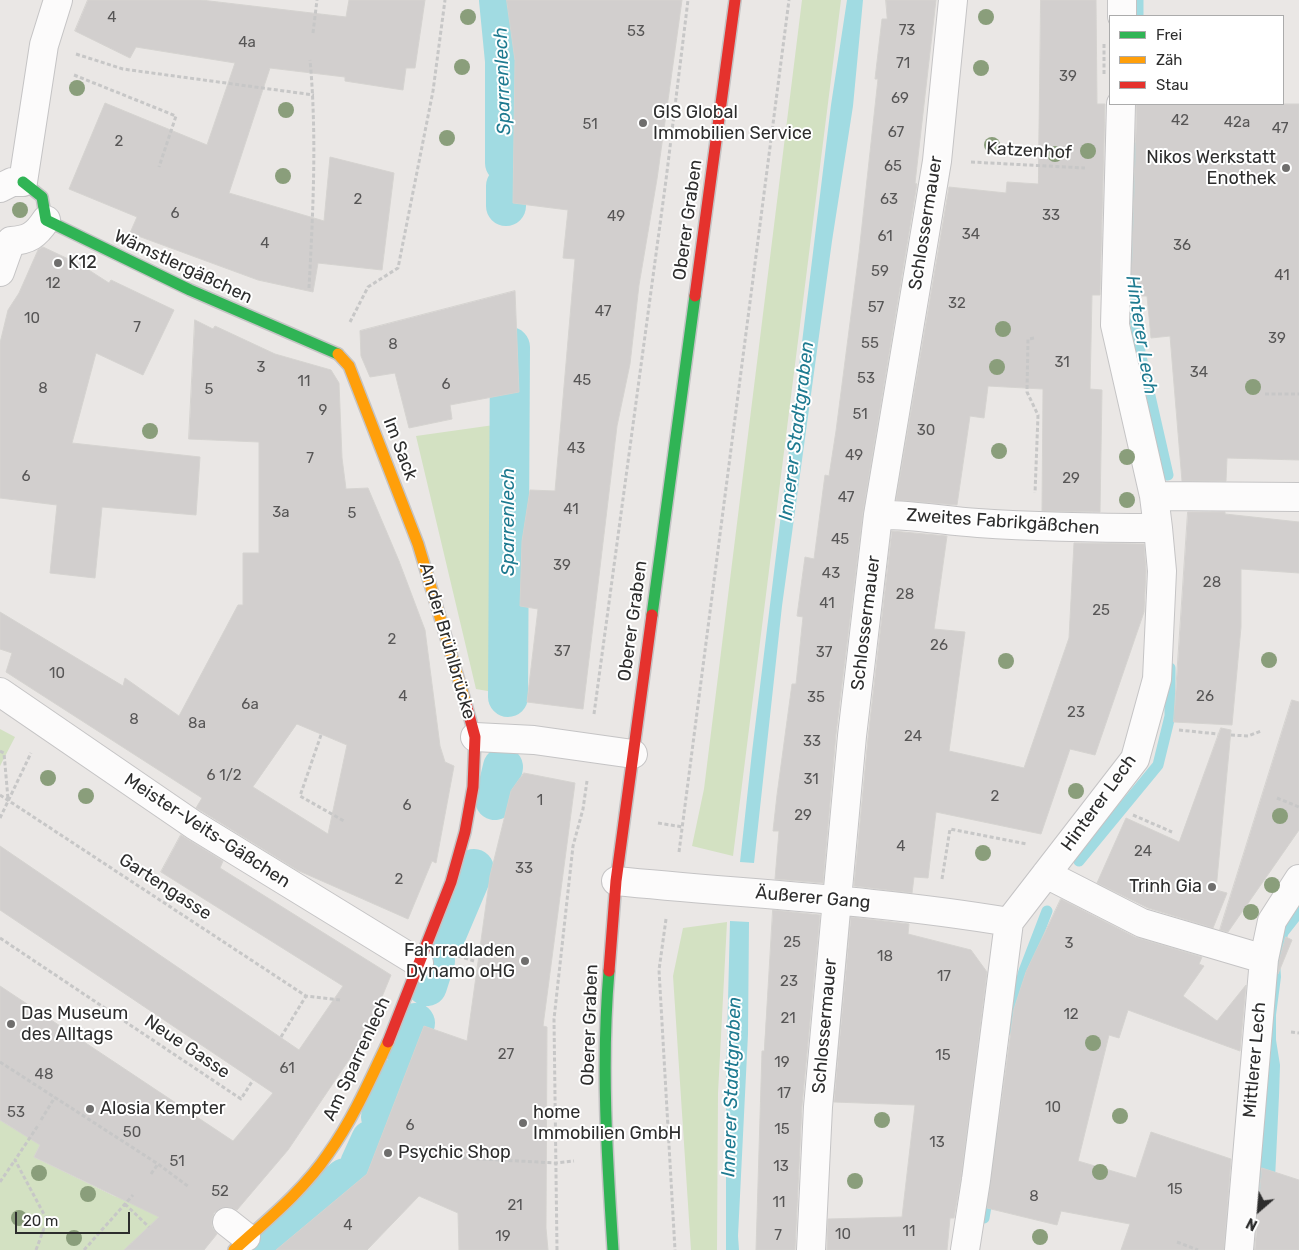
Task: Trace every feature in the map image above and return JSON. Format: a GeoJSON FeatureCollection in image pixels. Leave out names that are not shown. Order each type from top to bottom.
{"type":"FeatureCollection","features":[{"type":"Feature","properties":{"kind":"street"},"geometry":{"type":"LineString","coordinates":[[0,272],[5,238],[24,240],[38,233],[46,220],[46,203],[40,192],[12,185],[43,53],[58,0]]}},
{"type":"Feature","properties":{"kind":"street","name":"Oberer Graben"},"geometry":{"type":"LineString","coordinates":[[612,1250],[607,1158],[604,1025],[616,881],[735,0]]}},
{"type":"Feature","properties":{"kind":"street","name":"Schlossermauer"},"geometry":{"type":"LineString","coordinates":[[812,1250],[818,1107],[852,736],[878,515],[937,161],[953,0]]}},
{"type":"Feature","properties":{"kind":"street"},"geometry":{"type":"LineString","coordinates":[[1122,0],[1122,15]]}},
{"type":"Feature","properties":{"kind":"street","name":"Hinterer Lech"},"geometry":{"type":"LineString","coordinates":[[1009,922],[1135,759],[1157,679],[1162,571],[1158,528],[1154,496],[1114,325],[1121,105]]}},
{"type":"Feature","properties":{"kind":"street","name":"Wämstlergäßchen"},"geometry":{"type":"LineString","coordinates":[[46,220],[105,251],[228,308],[336,352],[349,366]]}},
{"type":"Feature","properties":{"kind":"street","name":"Im Sack"},"geometry":{"type":"LineString","coordinates":[[349,366],[418,544]]}},
{"type":"Feature","properties":{"kind":"street"},"geometry":{"type":"LineString","coordinates":[[1154,496],[1299,497]]}},
{"type":"Feature","properties":{"kind":"street","name":"Zweites Fabrikgäßchen"},"geometry":{"type":"LineString","coordinates":[[878,515],[908,514],[958,522],[1033,527],[1158,528]]}},
{"type":"Feature","properties":{"kind":"street","name":"An der Brühlbrücke"},"geometry":{"type":"LineString","coordinates":[[418,544],[484,738],[465,832],[451,882],[419,963]]}},
{"type":"Feature","properties":{"kind":"street","name":"Meister-Veits-Gäßchen"},"geometry":{"type":"LineString","coordinates":[[0,692],[194,825],[419,963]]}},
{"type":"Feature","properties":{"kind":"street","name":"An der Brühlbrücke"},"geometry":{"type":"LineString","coordinates":[[484,738],[534,740],[632,754]]}},
{"type":"Feature","properties":{"kind":"street"},"geometry":{"type":"LineString","coordinates":[[1046,874],[1142,924],[1264,959]]}},
{"type":"Feature","properties":{"kind":"street","name":"Mittlerer Lech"},"geometry":{"type":"LineString","coordinates":[[1239,1250],[1264,959],[1272,921],[1299,879]]}},
{"type":"Feature","properties":{"kind":"street","name":"Äußerer Gang"},"geometry":{"type":"LineString","coordinates":[[616,881],[836,899],[937,910],[1009,922]]}},
{"type":"Feature","properties":{"kind":"street"},"geometry":{"type":"LineString","coordinates":[[965,1250],[976,1180],[1009,922]]}},
{"type":"Feature","properties":{"kind":"street","name":"Am Sparrenlech"},"geometry":{"type":"LineString","coordinates":[[236,1237],[290,1200],[331,1151],[364,1095],[393,1031],[419,963]]}},
{"type":"Feature","properties":{"kind":"path"},"geometry":{"type":"LineString","coordinates":[[313,33],[317,0]]}},
{"type":"Feature","properties":{"kind":"path"},"geometry":{"type":"LineString","coordinates":[[336,352],[368,287],[398,268],[433,91],[445,0]]}},
{"type":"Feature","properties":{"kind":"path"},"geometry":{"type":"LineString","coordinates":[[596,698],[620,508],[666,180],[688,0]]}},
{"type":"Feature","properties":{"kind":"path"},"geometry":{"type":"LineString","coordinates":[[675,1250],[659,970],[667,914],[675,887],[789,0]]}},
{"type":"Feature","properties":{"kind":"path"},"geometry":{"type":"LineString","coordinates":[[43,53],[123,69],[314,95]]}},
{"type":"Feature","properties":{"kind":"path"},"geometry":{"type":"LineString","coordinates":[[43,53],[176,116],[159,167]]}},
{"type":"Feature","properties":{"kind":"path"},"geometry":{"type":"LineString","coordinates":[[308,288],[312,226],[314,95],[310,60]]}},
{"type":"Feature","properties":{"kind":"path","name":"Katzenhof"},"geometry":{"type":"LineString","coordinates":[[937,161],[1120,170]]}},
{"type":"Feature","properties":{"kind":"path"},"geometry":{"type":"LineString","coordinates":[[1033,527],[1038,415],[1027,392],[1028,339],[1034,338]]}},
{"type":"Feature","properties":{"kind":"path"},"geometry":{"type":"LineString","coordinates":[[1265,394],[1299,394]]}},
{"type":"Feature","properties":{"kind":"path"},"geometry":{"type":"LineString","coordinates":[[1173,729],[1218,734]]}},
{"type":"Feature","properties":{"kind":"path"},"geometry":{"type":"LineString","coordinates":[[1231,735],[1248,736],[1261,731]]}},
{"type":"Feature","properties":{"kind":"path"},"geometry":{"type":"LineString","coordinates":[[321,735],[300,796],[344,821]]}},
{"type":"Feature","properties":{"kind":"path"},"geometry":{"type":"LineString","coordinates":[[0,818],[34,747]]}},
{"type":"Feature","properties":{"kind":"path"},"geometry":{"type":"LineString","coordinates":[[0,750],[4,753],[8,800]]}},
{"type":"Feature","properties":{"kind":"path"},"geometry":{"type":"LineString","coordinates":[[557,1250],[554,1019],[573,846],[583,809],[588,778]]}},
{"type":"Feature","properties":{"kind":"path","name":"Gartengasse"},"geometry":{"type":"LineString","coordinates":[[0,795],[306,996],[340,1000]]}},
{"type":"Feature","properties":{"kind":"path"},"geometry":{"type":"LineString","coordinates":[[1277,798],[1299,807]]}},
{"type":"Feature","properties":{"kind":"path"},"geometry":{"type":"LineString","coordinates":[[1126,812],[1172,832]]}},
{"type":"Feature","properties":{"kind":"path"},"geometry":{"type":"LineString","coordinates":[[937,910],[950,830],[1065,850]]}},
{"type":"Feature","properties":{"kind":"path","name":"Neue Gasse"},"geometry":{"type":"LineString","coordinates":[[0,938],[240,1099],[253,1080]]}},
{"type":"Feature","properties":{"kind":"path"},"geometry":{"type":"LineString","coordinates":[[448,953],[474,961]]}},
{"type":"Feature","properties":{"kind":"path"},"geometry":{"type":"LineString","coordinates":[[281,1037],[306,996]]}},
{"type":"Feature","properties":{"kind":"path"},"geometry":{"type":"LineString","coordinates":[[0,1062],[158,1164],[190,1187]]}},
{"type":"Feature","properties":{"kind":"path"},"geometry":{"type":"LineString","coordinates":[[0,1182],[55,1097]]}},
{"type":"Feature","properties":{"kind":"path"},"geometry":{"type":"LineString","coordinates":[[463,1158],[556,1163],[607,1158]]}},
{"type":"Feature","properties":{"kind":"path"},"geometry":{"type":"LineString","coordinates":[[15,1160],[46,1220],[36,1250]]}},
{"type":"Feature","properties":{"kind":"path"},"geometry":{"type":"LineString","coordinates":[[151,1174],[158,1164]]}},
{"type":"Feature","properties":{"kind":"path"},"geometry":{"type":"LineString","coordinates":[[84,1250],[133,1195]]}},
{"type":"Feature","properties":{"kind":"path"},"geometry":{"type":"LineString","coordinates":[[125,1204],[149,1227]]}},
{"type":"Feature","properties":{"kind":"path"},"geometry":{"type":"LineString","coordinates":[[1177,1242],[1198,1250]]}},
{"type":"Feature","properties":{"kind":"green space"},"geometry":{"type":"Polygon","coordinates":[[[802,0],[841,0],[733,856],[692,846],[704,789],[802,0]]]}},
{"type":"Feature","properties":{"kind":"green space"},"geometry":{"type":"Polygon","coordinates":[[[494,425],[499,693],[476,689],[416,436],[494,425]]]}},
{"type":"Feature","properties":{"kind":"green space"},"geometry":{"type":"Polygon","coordinates":[[[0,729],[15,737],[0,766],[0,729]]]}},
{"type":"Feature","properties":{"kind":"green space"},"geometry":{"type":"Polygon","coordinates":[[[727,922],[718,1093],[717,1250],[691,1250],[673,976],[683,928],[727,922]]]}},
{"type":"Feature","properties":{"kind":"green space"},"geometry":{"type":"Polygon","coordinates":[[[29,1118],[48,1129],[34,1157],[114,1196],[164,1213],[125,1250],[0,1250],[0,1120],[20,1132],[29,1118]]]}},
{"type":"Feature","properties":{"kind":"water","name":"Innerer Stadtgraben"},"geometry":{"type":"Polygon","coordinates":[[[847,0],[863,0],[853,106],[832,241],[782,606],[754,863],[740,862],[831,105],[847,0]]]}},
{"type":"Feature","properties":{"kind":"water"},"geometry":{"type":"Polygon","coordinates":[[[1299,903],[1299,921],[1288,935],[1280,962],[1281,977],[1276,1015],[1276,1040],[1280,1065],[1275,1179],[1257,1250],[1263,1093],[1277,938],[1299,903]]]}},
{"type":"Feature","properties":{"kind":"water","name":"Innerer Stadtgraben"},"geometry":{"type":"Polygon","coordinates":[[[730,921],[749,922],[748,1034],[738,1236],[739,1250],[726,1250],[726,1080],[730,921]]]}},
{"type":"Feature","properties":{"kind":"building"},"geometry":{"type":"Polygon","coordinates":[[[88,0],[201,0],[346,17],[349,0],[425,0],[415,68],[406,68],[403,90],[345,81],[345,77],[270,68],[229,193],[324,221],[330,157],[394,173],[382,270],[318,263],[313,292],[258,280],[130,233],[137,217],[69,189],[105,103],[207,145],[235,63],[136,47],[130,58],[75,31],[88,0]]]}},
{"type":"Feature","properties":{"kind":"building"},"geometry":{"type":"Polygon","coordinates":[[[507,0],[682,0],[657,179],[639,285],[630,364],[617,426],[583,709],[527,702],[538,609],[520,606],[522,541],[530,490],[555,491],[575,259],[563,258],[568,210],[513,203],[515,61],[507,0]]]}},
{"type":"Feature","properties":{"kind":"building"},"geometry":{"type":"Polygon","coordinates":[[[886,0],[936,0],[915,183],[917,184],[863,512],[836,734],[823,883],[775,879],[779,831],[773,831],[792,684],[796,684],[803,617],[797,616],[805,557],[814,559],[825,475],[829,476],[836,431],[859,253],[878,79],[875,79],[882,19],[887,19],[886,0]]]}},
{"type":"Feature","properties":{"kind":"building"},"geometry":{"type":"Polygon","coordinates":[[[1041,0],[1096,0],[1097,104],[1105,104],[1100,295],[1092,295],[1090,389],[1102,390],[1100,512],[1042,511],[1043,389],[988,386],[984,418],[970,416],[957,505],[896,500],[949,187],[1006,193],[1007,182],[1038,184],[1041,0]]]}},
{"type":"Feature","properties":{"kind":"building"},"geometry":{"type":"Polygon","coordinates":[[[1299,104],[1299,460],[1227,458],[1226,481],[1182,481],[1170,336],[1151,338],[1147,296],[1131,296],[1137,105],[1299,104]]]}},
{"type":"Feature","properties":{"kind":"building"},"geometry":{"type":"Polygon","coordinates":[[[43,247],[81,265],[109,283],[111,280],[174,310],[143,375],[96,353],[72,443],[200,457],[196,515],[102,507],[95,578],[50,573],[57,505],[0,498],[0,343],[8,310],[19,293],[38,250],[43,247]]]}},
{"type":"Feature","properties":{"kind":"building"},"geometry":{"type":"Polygon","coordinates":[[[515,291],[519,392],[450,405],[452,419],[409,428],[395,373],[370,377],[361,356],[360,331],[515,291]]]}},
{"type":"Feature","properties":{"kind":"building"},"geometry":{"type":"Polygon","coordinates":[[[195,320],[213,329],[215,326],[275,354],[331,370],[339,383],[342,458],[346,489],[368,488],[399,561],[425,630],[440,746],[445,762],[454,766],[436,863],[432,861],[408,919],[297,870],[196,808],[202,798],[6,672],[12,653],[0,649],[0,612],[123,686],[125,678],[179,716],[238,605],[243,605],[243,553],[259,553],[259,442],[189,439],[195,320]],[[297,724],[253,787],[328,834],[347,745],[297,724]]]}},
{"type":"Feature","properties":{"kind":"building"},"geometry":{"type":"Polygon","coordinates":[[[1188,512],[1225,512],[1225,514],[1299,522],[1299,573],[1241,569],[1241,627],[1232,725],[1174,722],[1188,512]]]}},
{"type":"Feature","properties":{"kind":"building"},"geometry":{"type":"Polygon","coordinates":[[[892,531],[947,536],[934,629],[965,632],[949,751],[1024,768],[1069,638],[1074,543],[1144,544],[1146,571],[1144,612],[1095,755],[1070,749],[1041,834],[936,812],[928,878],[914,877],[912,893],[854,886],[868,738],[892,531]]]}},
{"type":"Feature","properties":{"kind":"building"},"geometry":{"type":"Polygon","coordinates":[[[1292,700],[1299,702],[1299,830],[1228,932],[1220,930],[1292,700]]]}},
{"type":"Feature","properties":{"kind":"building"},"geometry":{"type":"Polygon","coordinates":[[[1221,728],[1231,730],[1216,890],[1227,893],[1213,928],[1148,908],[1097,883],[1126,818],[1179,842],[1221,728]]]}},
{"type":"Feature","properties":{"kind":"building"},"geometry":{"type":"Polygon","coordinates":[[[524,773],[575,783],[543,1026],[547,1027],[546,1228],[548,1250],[459,1250],[458,1213],[419,1196],[367,1250],[276,1250],[367,1174],[424,1026],[467,1041],[490,876],[511,791],[524,773]]]}},
{"type":"Feature","properties":{"kind":"building"},"geometry":{"type":"Polygon","coordinates":[[[181,835],[223,861],[220,868],[391,975],[377,1009],[382,1011],[288,1150],[237,1210],[229,1207],[221,1208],[214,1213],[212,1227],[217,1234],[204,1250],[124,1250],[159,1217],[34,1157],[40,1145],[0,1120],[0,986],[233,1141],[273,1093],[0,910],[0,846],[299,1050],[343,986],[161,872],[181,835]]]}},
{"type":"Feature","properties":{"kind":"building"},"geometry":{"type":"Polygon","coordinates":[[[1061,899],[1135,937],[1202,957],[1199,964],[1204,966],[1183,996],[1217,1021],[1246,985],[1240,1051],[1128,1010],[1119,1038],[1109,1035],[1078,1161],[1136,1178],[1151,1132],[1231,1159],[1224,1250],[1121,1250],[1130,1224],[1061,1211],[1057,1225],[987,1208],[1014,1009],[1026,972],[1061,899]]]}},
{"type":"Feature","properties":{"kind":"building"},"geometry":{"type":"Polygon","coordinates":[[[773,910],[820,915],[802,1106],[795,1250],[756,1250],[762,1051],[764,1051],[773,910]]]}},
{"type":"Feature","properties":{"kind":"building"},"geometry":{"type":"Polygon","coordinates":[[[851,917],[909,924],[908,934],[971,950],[987,972],[961,1178],[954,1218],[950,1218],[947,1250],[827,1250],[828,1219],[902,1217],[915,1105],[834,1102],[851,917]]]}},
{"type":"Feature","properties":{"kind":"building"},"geometry":{"type":"Polygon","coordinates":[[[1286,937],[1292,940],[1278,974],[1279,961],[1286,937]]]}},
{"type":"Feature","properties":{"kind":"building"},"geometry":{"type":"Polygon","coordinates":[[[1262,1168],[1299,1180],[1299,1250],[1255,1250],[1262,1168]]]}},
{"type":"Feature","properties":{"kind":"waterway","name":"Sparrenlech"},"geometry":{"type":"LineString","coordinates":[[499,0],[505,61],[505,163]]}},
{"type":"Feature","properties":{"kind":"waterway","name":"Hinterer Lech"},"geometry":{"type":"LineString","coordinates":[[1138,0],[1138,15]]}},
{"type":"Feature","properties":{"kind":"waterway","name":"Hinterer Lech"},"geometry":{"type":"LineString","coordinates":[[1136,148],[1130,284],[1140,352],[1168,475]]}},
{"type":"Feature","properties":{"kind":"waterway","name":"Sparrenlech"},"geometry":{"type":"LineString","coordinates":[[506,186],[506,206]]}},
{"type":"Feature","properties":{"kind":"waterway","name":"Sparrenlech"},"geometry":{"type":"LineString","coordinates":[[508,697],[510,347]]}},
{"type":"Feature","properties":{"kind":"waterway","name":"Hinterer Lech"},"geometry":{"type":"LineString","coordinates":[[1079,861],[1158,765],[1170,716],[1170,668]]}},
{"type":"Feature","properties":{"kind":"waterway","name":"Sparrenlech"},"geometry":{"type":"LineString","coordinates":[[495,800],[503,767]]}},
{"type":"Feature","properties":{"kind":"waterway","name":"Sparrenlech"},"geometry":{"type":"LineString","coordinates":[[446,935],[474,869]]}},
{"type":"Feature","properties":{"kind":"waterway","name":"Hinterer Lech"},"geometry":{"type":"LineString","coordinates":[[1007,1030],[1024,971],[1047,911]]}},
{"type":"Feature","properties":{"kind":"waterway","name":"Sparrenlech"},"geometry":{"type":"LineString","coordinates":[[427,986],[435,961]]}},
{"type":"Feature","properties":{"kind":"waterway","name":"Sparrenlech"},"geometry":{"type":"LineString","coordinates":[[405,1049],[415,1023]]}},
{"type":"Feature","properties":{"kind":"waterway","name":"Sparrenlech"},"geometry":{"type":"LineString","coordinates":[[381,1117],[396,1078]]}},
{"type":"Feature","properties":{"kind":"waterway","name":"Hinterer Lech"},"geometry":{"type":"LineString","coordinates":[[984,1218],[996,1132]]}},
{"type":"Feature","properties":{"kind":"waterway","name":"Sparrenlech"},"geometry":{"type":"LineString","coordinates":[[360,1164],[371,1140]]}},
{"type":"Feature","properties":{"kind":"waterway","name":"Sparrenlech"},"geometry":{"type":"LineString","coordinates":[[258,1250],[345,1178]]}},
{"type":"Feature","properties":{"kind":"traffic: fast"},"geometry":{"type":"LineString","coordinates":[[23,182],[42,197],[46,220],[190,290],[338,354]]}},
{"type":"Feature","properties":{"kind":"traffic: fast"},"geometry":{"type":"LineString","coordinates":[[652,615],[695,296]]}},
{"type":"Feature","properties":{"kind":"traffic: fast"},"geometry":{"type":"LineString","coordinates":[[609,971],[605,1076],[613,1250]]}},
{"type":"Feature","properties":{"kind":"traffic: slow"},"geometry":{"type":"LineString","coordinates":[[338,354],[349,366],[418,544],[466,704]]}},
{"type":"Feature","properties":{"kind":"traffic: slow"},"geometry":{"type":"LineString","coordinates":[[234,1250],[284,1205],[318,1168],[337,1141],[353,1113],[388,1042]]}},
{"type":"Feature","properties":{"kind":"traffic: jam"},"geometry":{"type":"LineString","coordinates":[[695,296],[735,0]]}},
{"type":"Feature","properties":{"kind":"traffic: jam"},"geometry":{"type":"LineString","coordinates":[[609,971],[616,881],[652,615]]}},
{"type":"Feature","properties":{"kind":"traffic: jam"},"geometry":{"type":"LineString","coordinates":[[388,1042],[451,882],[465,832],[473,787],[475,737],[466,704]]}},
{"type":"Feature","properties":{"kind":"place","name":"GIS Global Immobilien Service"},"geometry":{"type":"Point","coordinates":[643,123]}},
{"type":"Feature","properties":{"kind":"place","name":"Nikos Werkstatt Enothek"},"geometry":{"type":"Point","coordinates":[1286,168]}},
{"type":"Feature","properties":{"kind":"place","name":"K12"},"geometry":{"type":"Point","coordinates":[58,263]}},
{"type":"Feature","properties":{"kind":"place","name":"Trinh Gia"},"geometry":{"type":"Point","coordinates":[1212,887]}},
{"type":"Feature","properties":{"kind":"place","name":"Fahrradladen Dynamo oHG"},"geometry":{"type":"Point","coordinates":[525,961]}},
{"type":"Feature","properties":{"kind":"place","name":"Das Museum des Alltags"},"geometry":{"type":"Point","coordinates":[11,1024]}},
{"type":"Feature","properties":{"kind":"place","name":"Alosia Kempter"},"geometry":{"type":"Point","coordinates":[90,1109]}},
{"type":"Feature","properties":{"kind":"place","name":"home Immobilien GmbH"},"geometry":{"type":"Point","coordinates":[523,1123]}},
{"type":"Feature","properties":{"kind":"place","name":"Psychic Shop"},"geometry":{"type":"Point","coordinates":[388,1153]}}]}
